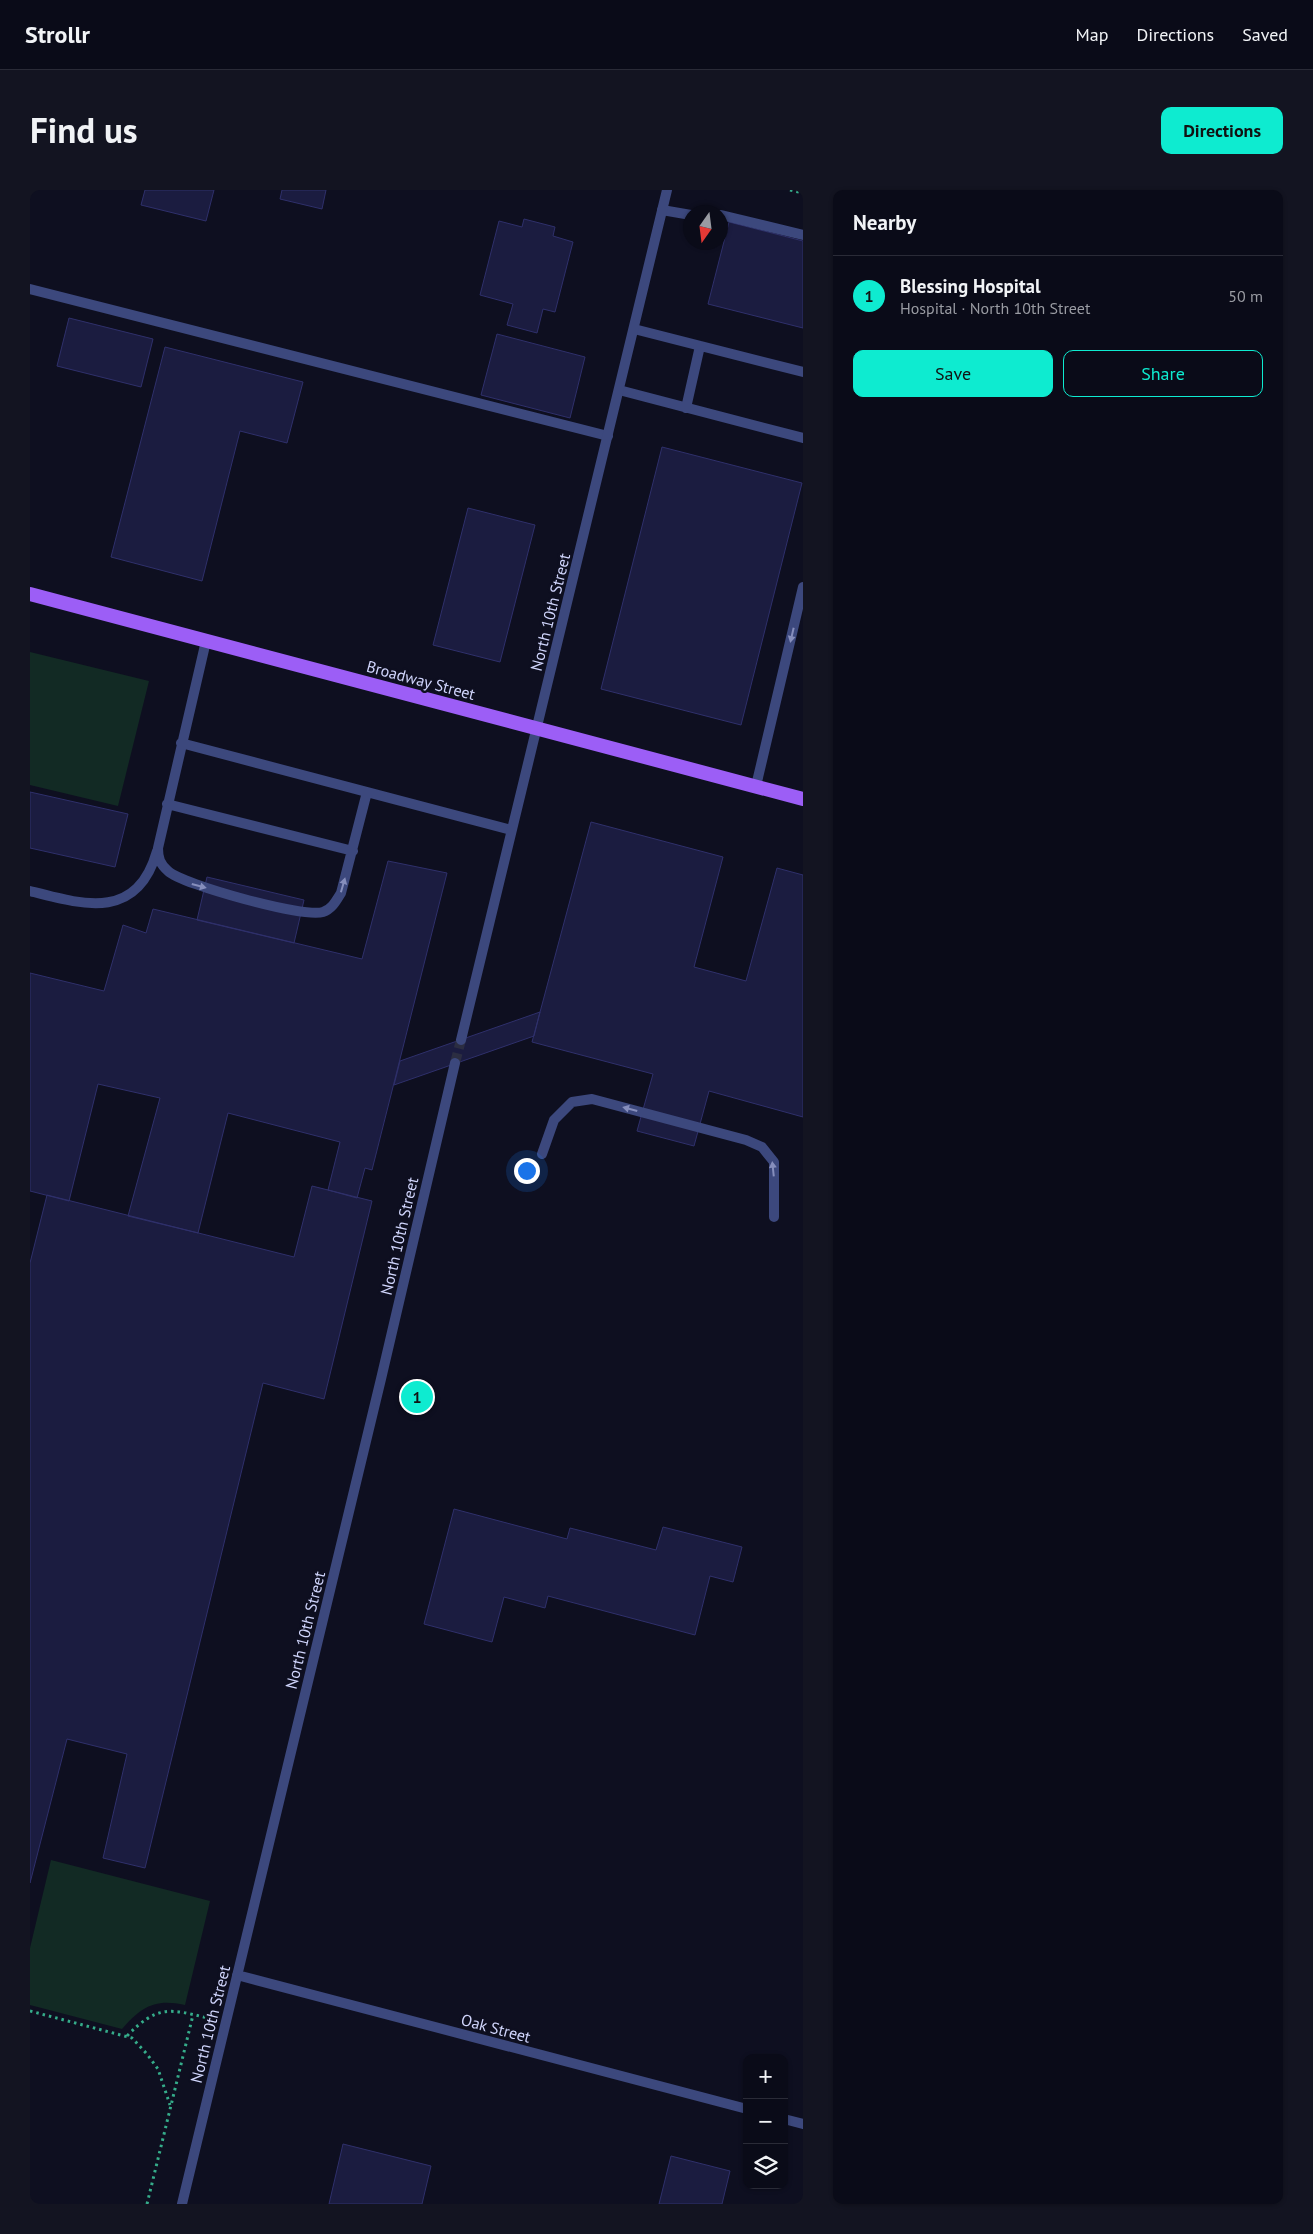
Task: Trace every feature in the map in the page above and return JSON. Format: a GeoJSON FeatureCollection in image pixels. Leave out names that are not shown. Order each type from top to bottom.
{"type":"FeatureCollection","features":[{"type":"Feature","properties":{"kind":"main road","name":"Broadway Street"},"geometry":{"type":"LineString","coordinates":[[30,594],[803,799]]}},
{"type":"Feature","properties":{"kind":"street","name":"North 10th Street"},"geometry":{"type":"LineString","coordinates":[[461,1040],[667,190]]}},
{"type":"Feature","properties":{"kind":"street"},"geometry":{"type":"LineString","coordinates":[[662,210],[683,214]]}},
{"type":"Feature","properties":{"kind":"street"},"geometry":{"type":"LineString","coordinates":[[728,217],[803,235]]}},
{"type":"Feature","properties":{"kind":"street"},"geometry":{"type":"LineString","coordinates":[[30,288],[608,436]]}},
{"type":"Feature","properties":{"kind":"street"},"geometry":{"type":"LineString","coordinates":[[634,328],[803,372]]}},
{"type":"Feature","properties":{"kind":"street"},"geometry":{"type":"LineString","coordinates":[[686,408],[700,346]]}},
{"type":"Feature","properties":{"kind":"street"},"geometry":{"type":"LineString","coordinates":[[619,390],[803,438]]}},
{"type":"Feature","properties":{"kind":"street"},"geometry":{"type":"LineString","coordinates":[[756,786],[803,587]]}},
{"type":"Feature","properties":{"kind":"street"},"geometry":{"type":"LineString","coordinates":[[30,891],[82,903],[104,904],[122,899],[135,890],[148,874],[158,848],[206,641]]}},
{"type":"Feature","properties":{"kind":"street"},"geometry":{"type":"LineString","coordinates":[[181,744],[511,830]]}},
{"type":"Feature","properties":{"kind":"street"},"geometry":{"type":"LineString","coordinates":[[158,848],[158,860],[169,872],[192,884],[310,913],[323,912],[334,905],[341,893],[367,792]]}},
{"type":"Feature","properties":{"kind":"street"},"geometry":{"type":"LineString","coordinates":[[167,804],[353,851]]}},
{"type":"Feature","properties":{"kind":"street","name":"North 10th Street"},"geometry":{"type":"LineString","coordinates":[[182,2204],[455,1063]]}},
{"type":"Feature","properties":{"kind":"street"},"geometry":{"type":"LineString","coordinates":[[542,1154],[554,1120],[572,1102],[592,1099],[746,1140],[762,1147],[774,1162],[774,1217]]}},
{"type":"Feature","properties":{"kind":"street","name":"Oak Street"},"geometry":{"type":"LineString","coordinates":[[237,1975],[743,2108]]}},
{"type":"Feature","properties":{"kind":"street"},"geometry":{"type":"LineString","coordinates":[[788,2120],[803,2124]]}},
{"type":"Feature","properties":{"kind":"path"},"geometry":{"type":"LineString","coordinates":[[790,190],[803,194]]}},
{"type":"Feature","properties":{"kind":"path"},"geometry":{"type":"LineString","coordinates":[[30,2010],[127,2036],[140,2046],[158,2069],[170,2106]]}},
{"type":"Feature","properties":{"kind":"path"},"geometry":{"type":"LineString","coordinates":[[127,2036],[140,2022],[161,2011],[179,2011],[226,2023]]}},
{"type":"Feature","properties":{"kind":"path"},"geometry":{"type":"LineString","coordinates":[[147,2204],[193,2014]]}},
{"type":"Feature","properties":{"kind":"green space"},"geometry":{"type":"Polygon","coordinates":[[[30,652],[149,681],[118,806],[30,785],[30,652]]]}},
{"type":"Feature","properties":{"kind":"green space"},"geometry":{"type":"Polygon","coordinates":[[[51,1860],[210,1901],[185,2005],[165,2003],[149,2006],[136,2015],[122,2029],[30,2005],[30,1948],[51,1860]]]}},
{"type":"Feature","properties":{"kind":"building"},"geometry":{"type":"Polygon","coordinates":[[[145,190],[214,190],[206,221],[141,205],[145,190]]]}},
{"type":"Feature","properties":{"kind":"building"},"geometry":{"type":"Polygon","coordinates":[[[282,190],[326,190],[322,209],[280,199],[282,190]]]}},
{"type":"Feature","properties":{"kind":"building"},"geometry":{"type":"Polygon","coordinates":[[[524,219],[555,227],[553,236],[573,242],[555,312],[543,309],[537,333],[507,325],[513,304],[480,295],[499,221],[522,227],[524,219]]]}},
{"type":"Feature","properties":{"kind":"building"},"geometry":{"type":"Polygon","coordinates":[[[729,222],[803,241],[803,328],[708,304],[722,250],[728,250],[729,222]]]}},
{"type":"Feature","properties":{"kind":"building"},"geometry":{"type":"Polygon","coordinates":[[[69,318],[153,339],[141,387],[57,366],[69,318]]]}},
{"type":"Feature","properties":{"kind":"building"},"geometry":{"type":"Polygon","coordinates":[[[497,334],[585,357],[570,418],[481,395],[497,334]]]}},
{"type":"Feature","properties":{"kind":"building"},"geometry":{"type":"Polygon","coordinates":[[[165,347],[303,382],[287,443],[240,431],[202,581],[111,557],[165,347]]]}},
{"type":"Feature","properties":{"kind":"building"},"geometry":{"type":"Polygon","coordinates":[[[662,447],[802,483],[741,725],[601,689],[662,447]]]}},
{"type":"Feature","properties":{"kind":"building"},"geometry":{"type":"Polygon","coordinates":[[[468,508],[535,525],[500,662],[433,645],[468,508]]]}},
{"type":"Feature","properties":{"kind":"building"},"geometry":{"type":"Polygon","coordinates":[[[30,792],[128,814],[115,867],[30,848],[30,792]]]}},
{"type":"Feature","properties":{"kind":"building"},"geometry":{"type":"Polygon","coordinates":[[[591,822],[723,857],[694,967],[746,981],[777,868],[803,875],[803,1117],[709,1091],[694,1146],[637,1131],[653,1074],[532,1042],[591,822]]]}},
{"type":"Feature","properties":{"kind":"building"},"geometry":{"type":"Polygon","coordinates":[[[388,861],[447,873],[372,1170],[365,1168],[357,1198],[328,1190],[340,1142],[228,1113],[198,1233],[128,1216],[160,1098],[98,1084],[69,1201],[30,1191],[30,973],[104,991],[123,925],[146,933],[153,909],[362,959],[388,861]]]}},
{"type":"Feature","properties":{"kind":"building"},"geometry":{"type":"Polygon","coordinates":[[[207,877],[304,900],[294,943],[197,920],[207,877]]]}},
{"type":"Feature","properties":{"kind":"building"},"geometry":{"type":"Polygon","coordinates":[[[540,1012],[534,1036],[394,1085],[400,1061],[540,1012]]]}},
{"type":"Feature","properties":{"kind":"building"},"geometry":{"type":"Polygon","coordinates":[[[312,1186],[372,1201],[324,1399],[263,1383],[145,1868],[103,1858],[127,1754],[67,1739],[30,1883],[30,1263],[47,1195],[294,1257],[312,1186]]]}},
{"type":"Feature","properties":{"kind":"building"},"geometry":{"type":"Polygon","coordinates":[[[454,1509],[567,1539],[570,1528],[656,1550],[663,1527],[742,1547],[733,1582],[710,1576],[695,1635],[548,1596],[545,1608],[504,1597],[492,1642],[424,1624],[454,1509]]]}},
{"type":"Feature","properties":{"kind":"building"},"geometry":{"type":"Polygon","coordinates":[[[343,2144],[431,2166],[422,2204],[329,2204],[343,2144]]]}},
{"type":"Feature","properties":{"kind":"building"},"geometry":{"type":"Polygon","coordinates":[[[671,2156],[730,2171],[722,2204],[659,2204],[671,2156]]]}},
{"type":"Feature","properties":{"kind":"tunnel"},"geometry":{"type":"LineString","coordinates":[[455,1063],[461,1040]]}},
{"type":"Feature","properties":{"kind":"place","name":"Blessing Hospital"},"geometry":{"type":"Point","coordinates":[417,1397]}}]}
